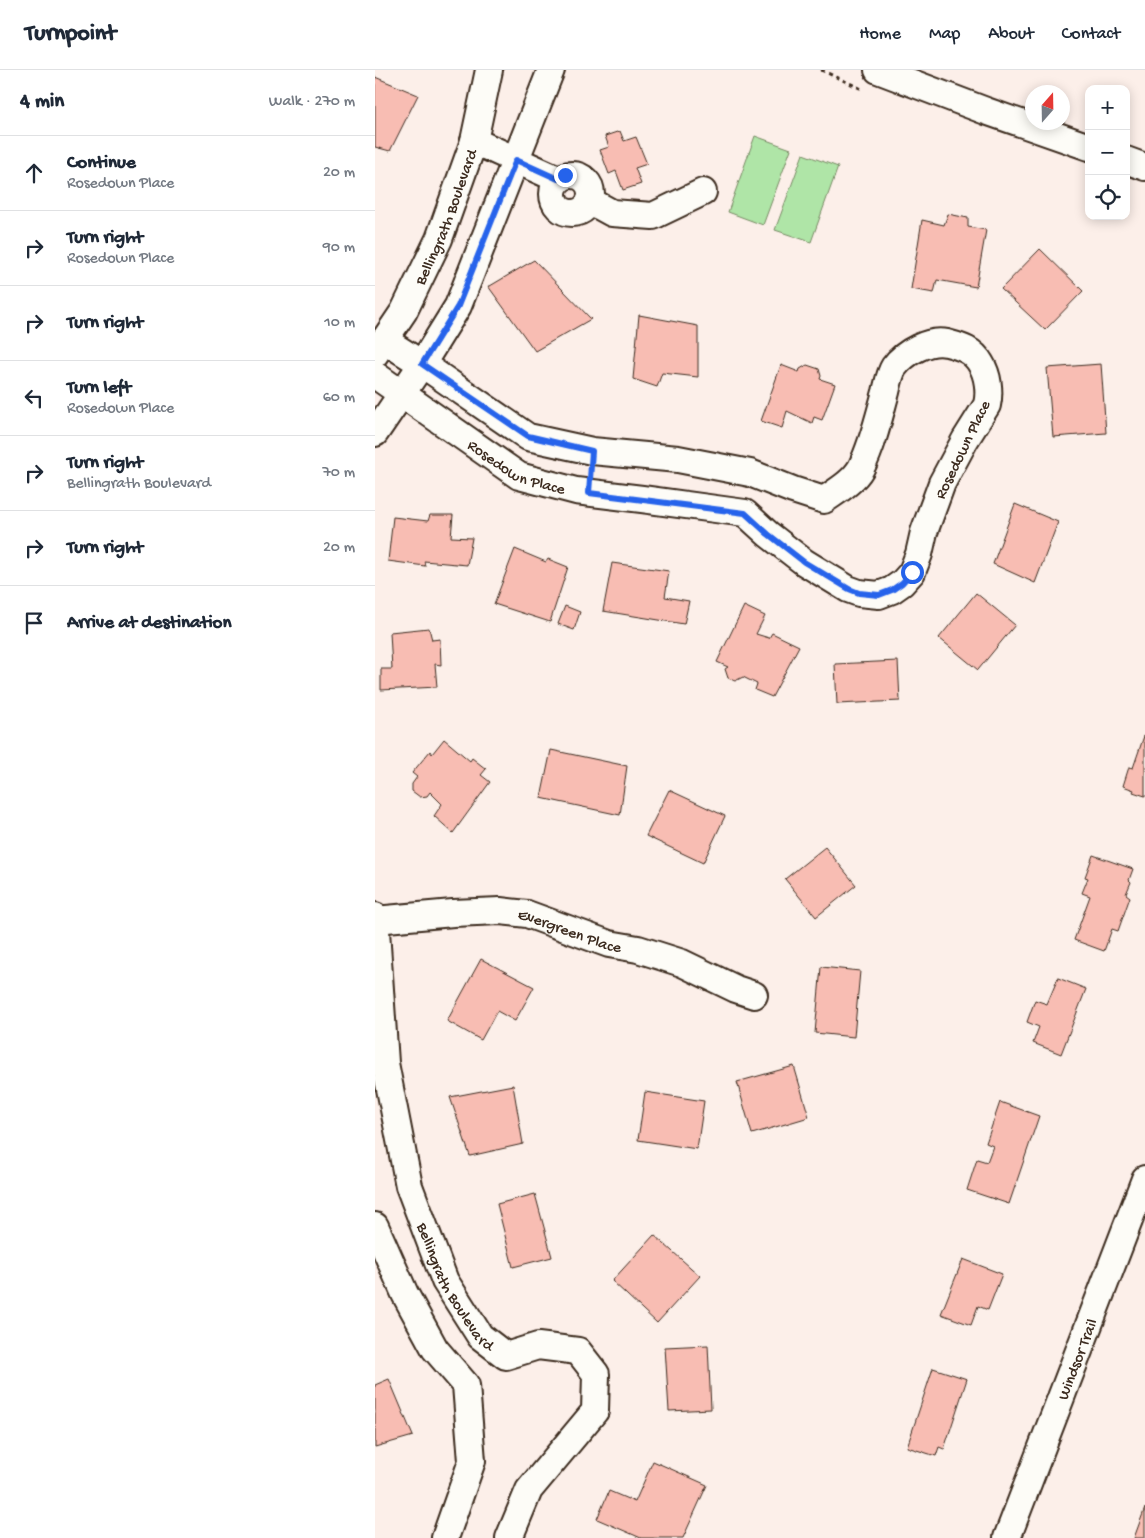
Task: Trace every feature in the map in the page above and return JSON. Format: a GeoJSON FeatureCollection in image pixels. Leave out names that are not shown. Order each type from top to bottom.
{"type":"FeatureCollection","features":[{"type":"Feature","properties":{"kind":"street","name":"Bellingrath Boulevard"},"geometry":{"type":"LineString","coordinates":[[379,347],[403,311],[439,239],[474,141],[489,70]]}},
{"type":"Feature","properties":{"kind":"street"},"geometry":{"type":"LineString","coordinates":[[375,433],[422,364],[458,306],[551,70]]}},
{"type":"Feature","properties":{"kind":"street"},"geometry":{"type":"LineString","coordinates":[[878,70],[1085,146]]}},
{"type":"Feature","properties":{"kind":"street"},"geometry":{"type":"LineString","coordinates":[[474,141],[558,179],[565,175],[573,174],[580,176],[586,180],[590,187],[590,202],[612,214],[653,216],[703,192]]}},
{"type":"Feature","properties":{"kind":"street"},"geometry":{"type":"LineString","coordinates":[[1130,161],[1145,167]]}},
{"type":"Feature","properties":{"kind":"street","name":"Rosedown Place"},"geometry":{"type":"LineString","coordinates":[[375,375],[519,476],[576,492],[745,513],[768,534],[826,575],[859,593],[879,595],[892,590],[912,572],[942,483],[965,440],[987,405],[989,398],[987,377],[981,364],[973,353],[967,349],[939,341],[913,349],[893,367],[871,442],[860,469],[848,484],[824,500],[750,473],[678,459],[592,451],[528,436],[422,364],[379,347]]}},
{"type":"Feature","properties":{"kind":"street"},"geometry":{"type":"LineString","coordinates":[[589,493],[592,451]]}},
{"type":"Feature","properties":{"kind":"street","name":"Evergreen Place"},"geometry":{"type":"LineString","coordinates":[[375,919],[500,911],[527,914],[609,944],[638,949],[682,963],[736,989],[754,995]]}},
{"type":"Feature","properties":{"kind":"street","name":"Bellingrath Boulevard"},"geometry":{"type":"LineString","coordinates":[[375,919],[385,1063],[409,1186],[445,1281],[480,1336],[506,1356],[538,1346],[578,1351],[596,1374],[595,1410],[529,1490],[509,1538]]}},
{"type":"Feature","properties":{"kind":"street","name":"Windsor Trail"},"geometry":{"type":"LineString","coordinates":[[1007,1538],[1145,1179]]}},
{"type":"Feature","properties":{"kind":"street"},"geometry":{"type":"LineString","coordinates":[[375,1226],[405,1294],[435,1349],[466,1385],[472,1461],[445,1538]]}},
{"type":"Feature","properties":{"kind":"street"},"geometry":{"type":"LineString","coordinates":[[421,1323],[460,1304]]}},
{"type":"Feature","properties":{"kind":"green space"},"geometry":{"type":"Polygon","coordinates":[[[755,136],[791,149],[763,225],[728,212],[755,136]]]}},
{"type":"Feature","properties":{"kind":"green space"},"geometry":{"type":"Polygon","coordinates":[[[803,154],[838,167],[811,242],[775,230],[803,154]]]}},
{"type":"Feature","properties":{"kind":"building"},"geometry":{"type":"Polygon","coordinates":[[[375,77],[418,95],[390,151],[375,147],[375,77]]]}},
{"type":"Feature","properties":{"kind":"building"},"geometry":{"type":"Polygon","coordinates":[[[620,131],[624,141],[636,137],[647,164],[635,168],[641,184],[623,190],[616,171],[609,174],[600,150],[609,147],[605,136],[620,131]]]}},
{"type":"Feature","properties":{"kind":"building"},"geometry":{"type":"Polygon","coordinates":[[[948,214],[968,218],[968,227],[986,230],[976,287],[937,280],[934,293],[911,289],[922,220],[944,225],[948,214]]]}},
{"type":"Feature","properties":{"kind":"building"},"geometry":{"type":"Polygon","coordinates":[[[1040,249],[1083,291],[1045,330],[1001,289],[1040,249]]]}},
{"type":"Feature","properties":{"kind":"building"},"geometry":{"type":"Polygon","coordinates":[[[534,260],[591,319],[535,351],[488,286],[534,260]]]}},
{"type":"Feature","properties":{"kind":"building"},"geometry":{"type":"Polygon","coordinates":[[[639,315],[698,326],[698,377],[662,373],[657,387],[633,379],[639,315]]]}},
{"type":"Feature","properties":{"kind":"building"},"geometry":{"type":"Polygon","coordinates":[[[1101,364],[1106,433],[1053,437],[1047,368],[1101,364]]]}},
{"type":"Feature","properties":{"kind":"building"},"geometry":{"type":"Polygon","coordinates":[[[781,365],[799,372],[800,369],[807,365],[819,369],[820,379],[835,384],[822,420],[814,417],[812,423],[787,411],[782,428],[761,421],[781,365]]]}},
{"type":"Feature","properties":{"kind":"building"},"geometry":{"type":"Polygon","coordinates":[[[1015,504],[1058,522],[1035,583],[993,564],[1015,504]]]}},
{"type":"Feature","properties":{"kind":"building"},"geometry":{"type":"Polygon","coordinates":[[[430,515],[453,515],[451,537],[472,538],[467,565],[424,561],[425,566],[388,561],[393,517],[428,521],[430,515]]]}},
{"type":"Feature","properties":{"kind":"building"},"geometry":{"type":"Polygon","coordinates":[[[515,549],[546,562],[548,559],[568,567],[550,622],[494,604],[515,549]]]}},
{"type":"Feature","properties":{"kind":"building"},"geometry":{"type":"Polygon","coordinates":[[[612,563],[669,571],[665,597],[689,601],[684,624],[603,611],[612,563]]]}},
{"type":"Feature","properties":{"kind":"building"},"geometry":{"type":"Polygon","coordinates":[[[976,593],[1015,625],[978,670],[939,638],[976,593]]]}},
{"type":"Feature","properties":{"kind":"building"},"geometry":{"type":"Polygon","coordinates":[[[565,606],[580,612],[574,630],[558,624],[565,606]]]}},
{"type":"Feature","properties":{"kind":"building"},"geometry":{"type":"Polygon","coordinates":[[[744,606],[765,616],[756,634],[769,638],[772,633],[799,646],[772,697],[755,690],[757,684],[743,677],[735,681],[728,678],[725,669],[728,667],[717,662],[744,606]]]}},
{"type":"Feature","properties":{"kind":"building"},"geometry":{"type":"Polygon","coordinates":[[[429,628],[432,640],[440,639],[441,665],[435,664],[437,687],[381,690],[381,669],[392,669],[390,632],[429,628]]]}},
{"type":"Feature","properties":{"kind":"building"},"geometry":{"type":"Polygon","coordinates":[[[898,661],[900,701],[837,704],[835,664],[898,661]]]}},
{"type":"Feature","properties":{"kind":"building"},"geometry":{"type":"Polygon","coordinates":[[[1145,733],[1145,796],[1123,786],[1129,767],[1133,768],[1145,733]]]}},
{"type":"Feature","properties":{"kind":"building"},"geometry":{"type":"Polygon","coordinates":[[[444,739],[470,761],[472,758],[486,769],[481,775],[490,782],[453,833],[434,816],[442,804],[430,792],[427,796],[420,797],[412,791],[412,784],[417,777],[412,773],[430,751],[432,754],[444,739]]]}},
{"type":"Feature","properties":{"kind":"building"},"geometry":{"type":"Polygon","coordinates":[[[551,750],[627,766],[620,815],[541,798],[551,750]]]}},
{"type":"Feature","properties":{"kind":"building"},"geometry":{"type":"Polygon","coordinates":[[[669,790],[725,816],[703,863],[646,836],[669,790]]]}},
{"type":"Feature","properties":{"kind":"building"},"geometry":{"type":"Polygon","coordinates":[[[825,847],[856,885],[816,917],[785,879],[825,847]]]}},
{"type":"Feature","properties":{"kind":"building"},"geometry":{"type":"Polygon","coordinates":[[[1093,855],[1133,869],[1129,880],[1131,882],[1126,894],[1130,897],[1118,931],[1112,929],[1104,951],[1074,940],[1090,896],[1082,893],[1088,878],[1085,877],[1093,855]]]}},
{"type":"Feature","properties":{"kind":"building"},"geometry":{"type":"Polygon","coordinates":[[[481,959],[534,987],[515,1021],[497,1011],[481,1040],[447,1021],[481,959]]]}},
{"type":"Feature","properties":{"kind":"building"},"geometry":{"type":"Polygon","coordinates":[[[821,967],[860,971],[854,1037],[815,1033],[821,967]]]}},
{"type":"Feature","properties":{"kind":"building"},"geometry":{"type":"Polygon","coordinates":[[[1058,978],[1086,989],[1061,1054],[1033,1043],[1039,1027],[1027,1022],[1035,1000],[1047,1004],[1058,978]]]}},
{"type":"Feature","properties":{"kind":"building"},"geometry":{"type":"Polygon","coordinates":[[[794,1066],[809,1117],[752,1134],[737,1082],[794,1066]]]}},
{"type":"Feature","properties":{"kind":"building"},"geometry":{"type":"Polygon","coordinates":[[[513,1085],[523,1144],[470,1156],[450,1097],[513,1085]]]}},
{"type":"Feature","properties":{"kind":"building"},"geometry":{"type":"Polygon","coordinates":[[[645,1092],[704,1101],[697,1149],[638,1140],[645,1092]]]}},
{"type":"Feature","properties":{"kind":"building"},"geometry":{"type":"Polygon","coordinates":[[[1000,1102],[1039,1116],[1009,1204],[967,1190],[977,1159],[987,1162],[993,1146],[986,1143],[1000,1102]]]}},
{"type":"Feature","properties":{"kind":"building"},"geometry":{"type":"Polygon","coordinates":[[[535,1194],[552,1257],[513,1267],[497,1204],[535,1194]]]}},
{"type":"Feature","properties":{"kind":"building"},"geometry":{"type":"Polygon","coordinates":[[[654,1235],[700,1276],[657,1323],[612,1281],[654,1235]]]}},
{"type":"Feature","properties":{"kind":"building"},"geometry":{"type":"Polygon","coordinates":[[[963,1259],[1002,1274],[988,1310],[978,1306],[971,1325],[941,1314],[963,1259]]]}},
{"type":"Feature","properties":{"kind":"building"},"geometry":{"type":"Polygon","coordinates":[[[708,1345],[711,1409],[669,1411],[665,1347],[708,1345]]]}},
{"type":"Feature","properties":{"kind":"building"},"geometry":{"type":"Polygon","coordinates":[[[933,1368],[967,1379],[944,1449],[939,1447],[936,1456],[907,1447],[933,1368]]]}},
{"type":"Feature","properties":{"kind":"building"},"geometry":{"type":"Polygon","coordinates":[[[389,1379],[413,1436],[375,1447],[375,1385],[389,1379]]]}},
{"type":"Feature","properties":{"kind":"building"},"geometry":{"type":"Polygon","coordinates":[[[653,1461],[707,1485],[683,1538],[641,1538],[597,1519],[609,1491],[635,1502],[653,1461]]]}},
{"type":"Feature","properties":{"kind":"building"},"geometry":{"type":"Polygon","coordinates":[[[1145,1508],[1145,1538],[1134,1538],[1145,1508]]]}},
{"type":"Feature","properties":{"kind":"route"},"geometry":{"type":"LineString","coordinates":[[565,175],[558,179],[516,160],[458,306],[422,364],[528,436],[592,451],[589,493],[745,513],[804,562],[859,593],[879,595],[892,590],[912,572]]}}]}
